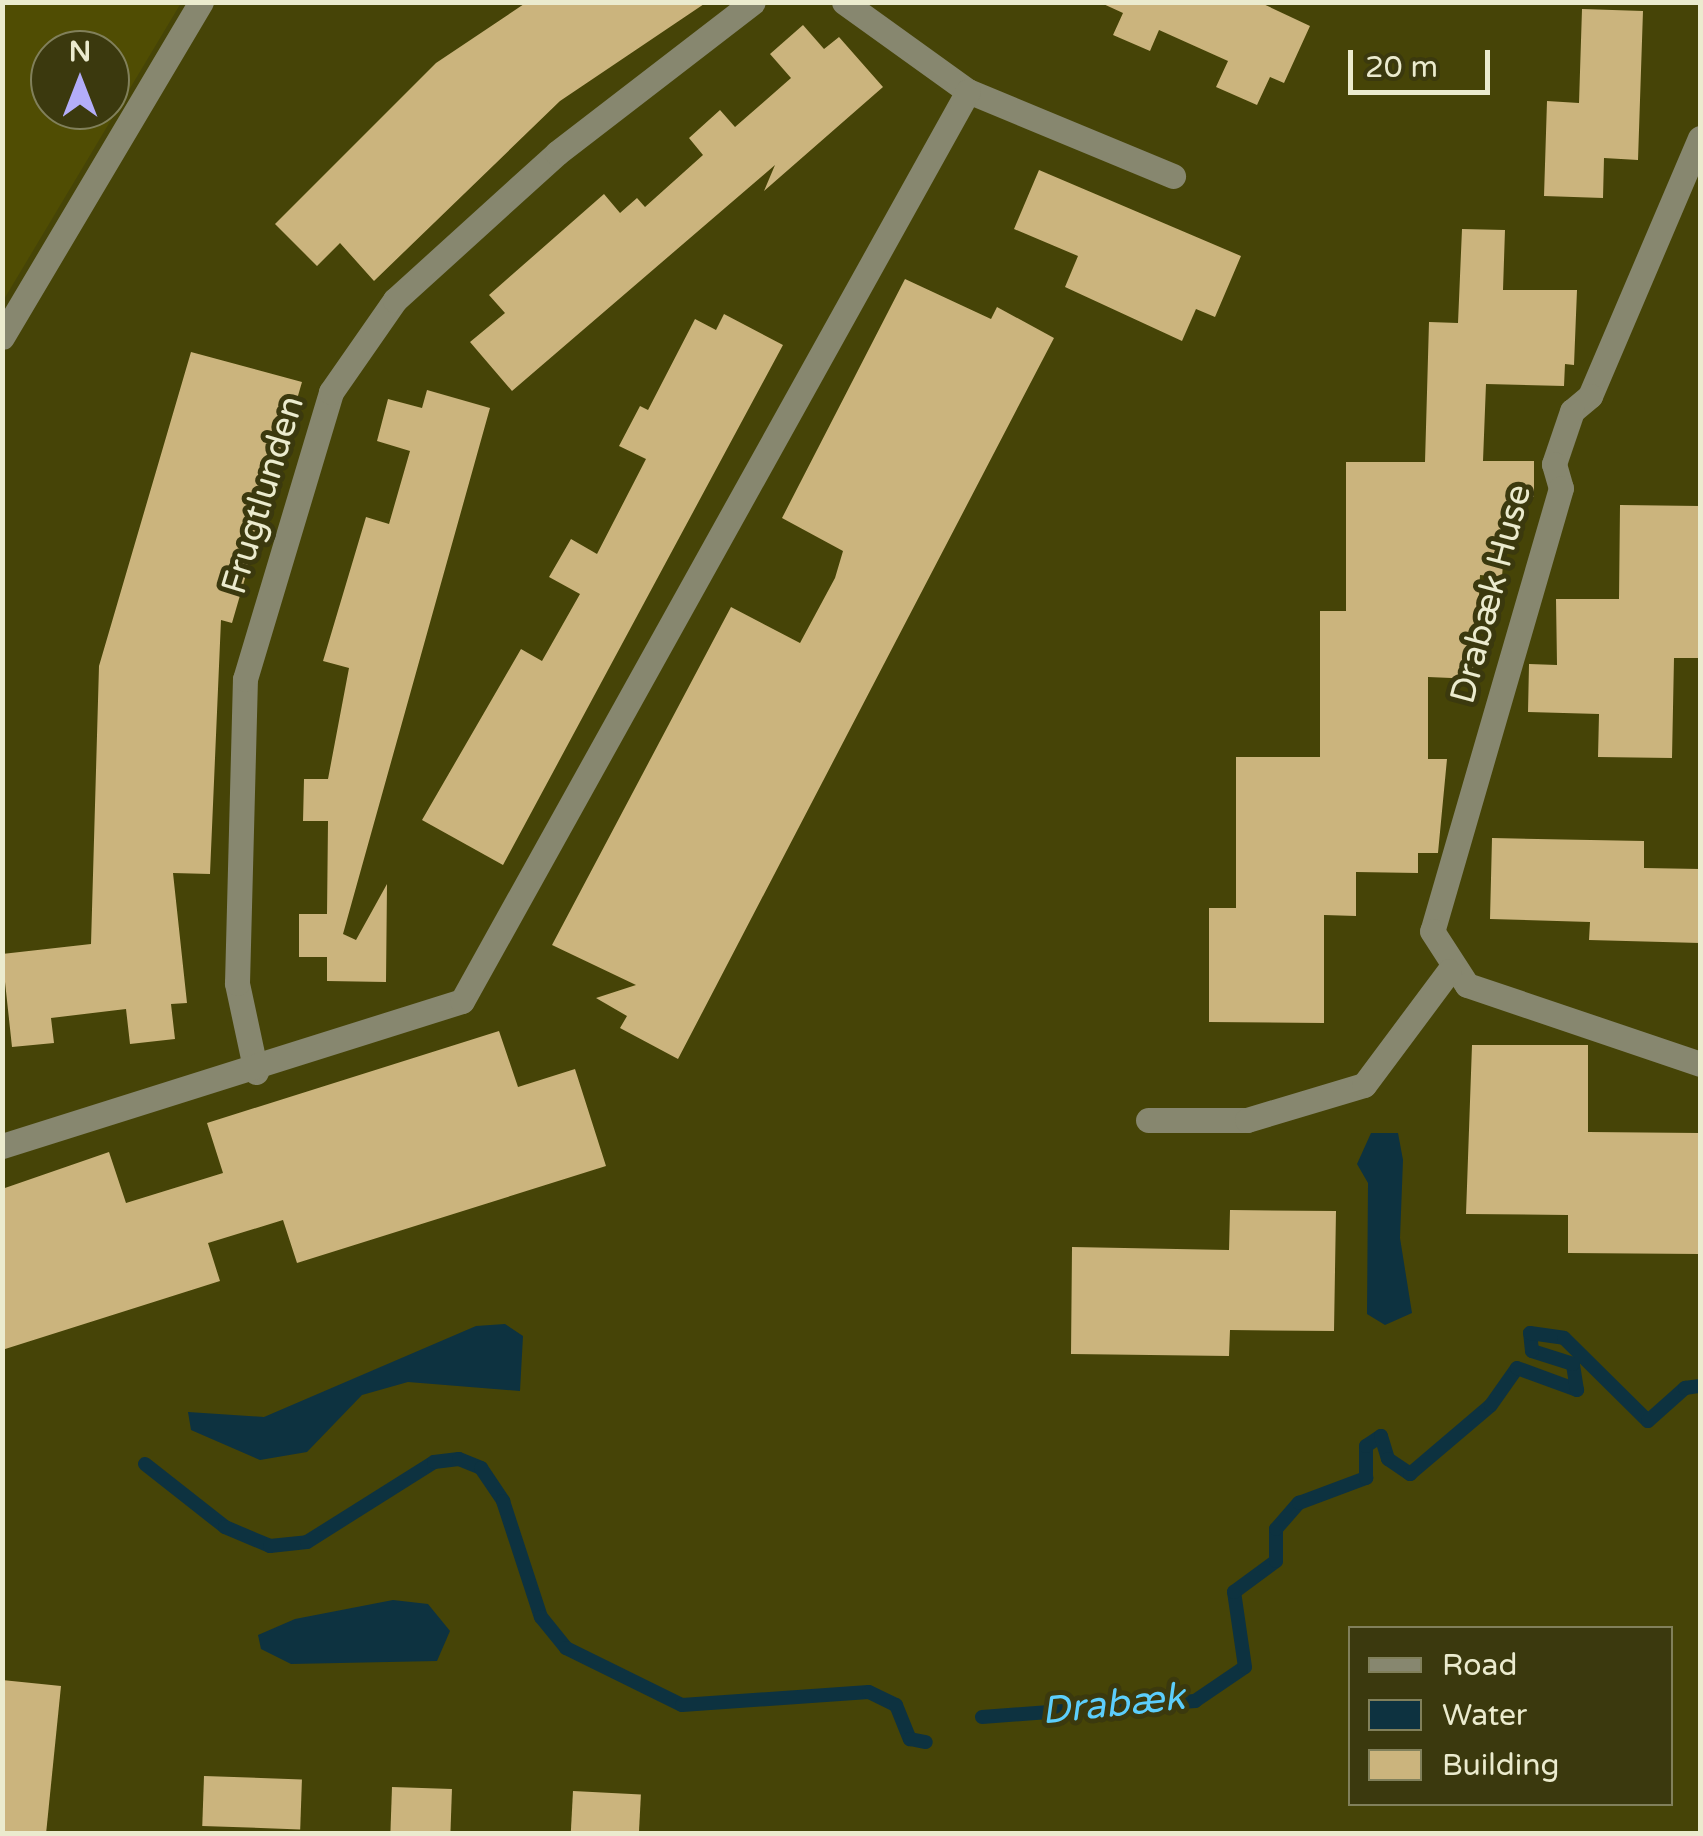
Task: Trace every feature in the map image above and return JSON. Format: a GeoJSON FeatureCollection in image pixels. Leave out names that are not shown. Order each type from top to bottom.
{"type":"FeatureCollection","features":[{"type":"Feature","properties":{"kind":"street"},"geometry":{"type":"LineString","coordinates":[[2,336],[201,2]]}},
{"type":"Feature","properties":{"kind":"street","name":"Frugtlunden"},"geometry":{"type":"LineString","coordinates":[[256,1072],[237,983],[245,679],[331,392],[395,300],[557,153],[753,2]]}},
{"type":"Feature","properties":{"kind":"street"},"geometry":{"type":"LineString","coordinates":[[844,2],[968,91],[1173,176]]}},
{"type":"Feature","properties":{"kind":"street"},"geometry":{"type":"LineString","coordinates":[[2,1146],[256,1072],[462,1001],[968,91]]}},
{"type":"Feature","properties":{"kind":"street","name":"Drabæk Huse"},"geometry":{"type":"LineString","coordinates":[[1450,971],[1432,931],[1561,488],[1554,464],[1700,138]]}},
{"type":"Feature","properties":{"kind":"street"},"geometry":{"type":"LineString","coordinates":[[1148,1120],[1247,1120],[1364,1085],[1450,971],[1488,993],[1700,1064]]}},
{"type":"Feature","properties":{"kind":"shaded area"},"geometry":{"type":"Polygon","coordinates":[[[2,3],[181,3],[130,88],[130,30],[30,30],[30,130],[105,130],[3,301],[2,3]]]}},
{"type":"Feature","properties":{"kind":"water"},"geometry":{"type":"Polygon","coordinates":[[[1371,1133],[1398,1133],[1403,1160],[1400,1238],[1412,1313],[1385,1325],[1367,1314],[1368,1183],[1357,1164],[1371,1133]]]}},
{"type":"Feature","properties":{"kind":"water"},"geometry":{"type":"Polygon","coordinates":[[[505,1324],[523,1336],[520,1391],[408,1382],[362,1395],[307,1452],[260,1460],[191,1430],[188,1412],[264,1417],[476,1326],[505,1324]]]}},
{"type":"Feature","properties":{"kind":"water"},"geometry":{"type":"Polygon","coordinates":[[[393,1600],[428,1604],[450,1631],[437,1661],[291,1664],[261,1649],[258,1635],[295,1619],[393,1600]]]}},
{"type":"Feature","properties":{"kind":"building"},"geometry":{"type":"Polygon","coordinates":[[[527,2],[707,2],[560,101],[374,281],[340,243],[317,266],[275,224],[436,63],[527,2]]]}},
{"type":"Feature","properties":{"kind":"building"},"geometry":{"type":"Polygon","coordinates":[[[1099,2],[1259,2],[1310,26],[1284,83],[1270,77],[1257,105],[1216,87],[1228,61],[1159,30],[1150,51],[1113,35],[1123,13],[1099,2]]]}},
{"type":"Feature","properties":{"kind":"building"},"geometry":{"type":"Polygon","coordinates":[[[1582,9],[1643,11],[1638,160],[1604,158],[1603,198],[1544,196],[1547,101],[1579,103],[1582,9]]]}},
{"type":"Feature","properties":{"kind":"building"},"geometry":{"type":"Polygon","coordinates":[[[803,25],[824,49],[839,37],[883,87],[764,191],[775,165],[512,391],[470,342],[505,313],[489,295],[604,194],[620,213],[637,198],[645,207],[703,155],[689,138],[720,110],[735,127],[791,78],[770,54],[803,25]]]}},
{"type":"Feature","properties":{"kind":"building"},"geometry":{"type":"Polygon","coordinates":[[[1039,170],[1241,256],[1215,317],[1196,309],[1182,341],[1065,287],[1078,256],[1014,229],[1039,170]]]}},
{"type":"Feature","properties":{"kind":"building"},"geometry":{"type":"Polygon","coordinates":[[[1462,229],[1505,230],[1503,290],[1577,290],[1574,365],[1565,364],[1564,386],[1486,384],[1483,461],[1534,461],[1534,497],[1508,497],[1502,577],[1480,575],[1475,679],[1428,677],[1428,759],[1447,759],[1438,853],[1418,853],[1418,873],[1356,872],[1356,916],[1324,915],[1324,1023],[1209,1022],[1209,908],[1236,908],[1236,757],[1320,757],[1320,611],[1346,611],[1346,462],[1425,462],[1429,322],[1458,323],[1462,229]]]}},
{"type":"Feature","properties":{"kind":"building"},"geometry":{"type":"Polygon","coordinates":[[[905,279],[991,319],[997,307],[1054,338],[678,1059],[620,1028],[627,1016],[596,998],[636,985],[552,945],[731,607],[800,643],[835,578],[843,551],[782,518],[905,279]]]}},
{"type":"Feature","properties":{"kind":"building"},"geometry":{"type":"Polygon","coordinates":[[[724,314],[783,345],[503,865],[422,820],[521,649],[542,661],[580,594],[549,577],[571,539],[597,554],[646,459],[619,446],[640,406],[648,410],[695,319],[716,330],[724,314]]]}},
{"type":"Feature","properties":{"kind":"building"},"geometry":{"type":"Polygon","coordinates":[[[191,352],[302,382],[232,623],[221,620],[210,874],[173,873],[187,1003],[171,1004],[175,1039],[130,1044],[126,1009],[51,1018],[54,1043],[12,1047],[2,954],[91,944],[99,666],[191,352]]]}},
{"type":"Feature","properties":{"kind":"building"},"geometry":{"type":"Polygon","coordinates":[[[427,390],[490,408],[343,934],[356,940],[387,884],[386,982],[327,981],[327,957],[299,957],[299,914],[327,914],[328,821],[303,821],[304,779],[328,779],[349,668],[323,661],[366,517],[389,524],[410,451],[377,441],[388,399],[422,408],[427,390]]]}},
{"type":"Feature","properties":{"kind":"building"},"geometry":{"type":"Polygon","coordinates":[[[1620,505],[1700,506],[1700,658],[1674,658],[1672,758],[1598,757],[1599,714],[1528,712],[1529,664],[1557,665],[1556,599],[1619,599],[1620,505]]]}},
{"type":"Feature","properties":{"kind":"building"},"geometry":{"type":"Polygon","coordinates":[[[1492,838],[1644,841],[1644,868],[1700,869],[1700,943],[1589,940],[1590,922],[1490,919],[1492,838]]]}},
{"type":"Feature","properties":{"kind":"building"},"geometry":{"type":"Polygon","coordinates":[[[499,1031],[518,1087],[575,1069],[606,1166],[297,1263],[283,1220],[208,1243],[220,1281],[2,1350],[2,1189],[109,1152],[126,1203],[223,1173],[207,1123],[499,1031]]]}},
{"type":"Feature","properties":{"kind":"building"},"geometry":{"type":"Polygon","coordinates":[[[1472,1045],[1588,1045],[1588,1132],[1700,1133],[1700,1254],[1568,1253],[1568,1215],[1466,1214],[1472,1045]]]}},
{"type":"Feature","properties":{"kind":"building"},"geometry":{"type":"Polygon","coordinates":[[[1230,1210],[1336,1211],[1334,1331],[1230,1330],[1229,1356],[1071,1354],[1072,1247],[1229,1250],[1230,1210]]]}},
{"type":"Feature","properties":{"kind":"building"},"geometry":{"type":"Polygon","coordinates":[[[2,1680],[61,1686],[46,1834],[2,1834],[2,1680]]]}},
{"type":"Feature","properties":{"kind":"building"},"geometry":{"type":"Polygon","coordinates":[[[204,1776],[302,1779],[300,1829],[202,1826],[204,1776]]]}},
{"type":"Feature","properties":{"kind":"building"},"geometry":{"type":"Polygon","coordinates":[[[392,1787],[452,1789],[450,1834],[390,1834],[392,1787]]]}},
{"type":"Feature","properties":{"kind":"building"},"geometry":{"type":"Polygon","coordinates":[[[573,1791],[641,1795],[639,1834],[571,1834],[573,1791]]]}},
{"type":"Feature","properties":{"kind":"waterway","name":"Drabæk"},"geometry":{"type":"LineString","coordinates":[[982,1717],[1195,1701],[1245,1667],[1234,1592],[1276,1561],[1276,1529],[1299,1503],[1366,1478],[1366,1446],[1381,1436],[1388,1459],[1410,1474],[1491,1405],[1517,1368],[1577,1390],[1573,1364],[1532,1351],[1530,1333],[1564,1338],[1648,1421],[1685,1388],[1700,1386]]}},
{"type":"Feature","properties":{"kind":"waterway","name":"Drabæk"},"geometry":{"type":"LineString","coordinates":[[145,1464],[225,1527],[270,1546],[307,1542],[434,1462],[459,1459],[481,1468],[503,1501],[541,1617],[566,1648],[682,1705],[869,1692],[896,1705],[910,1739],[926,1742]]}}]}
